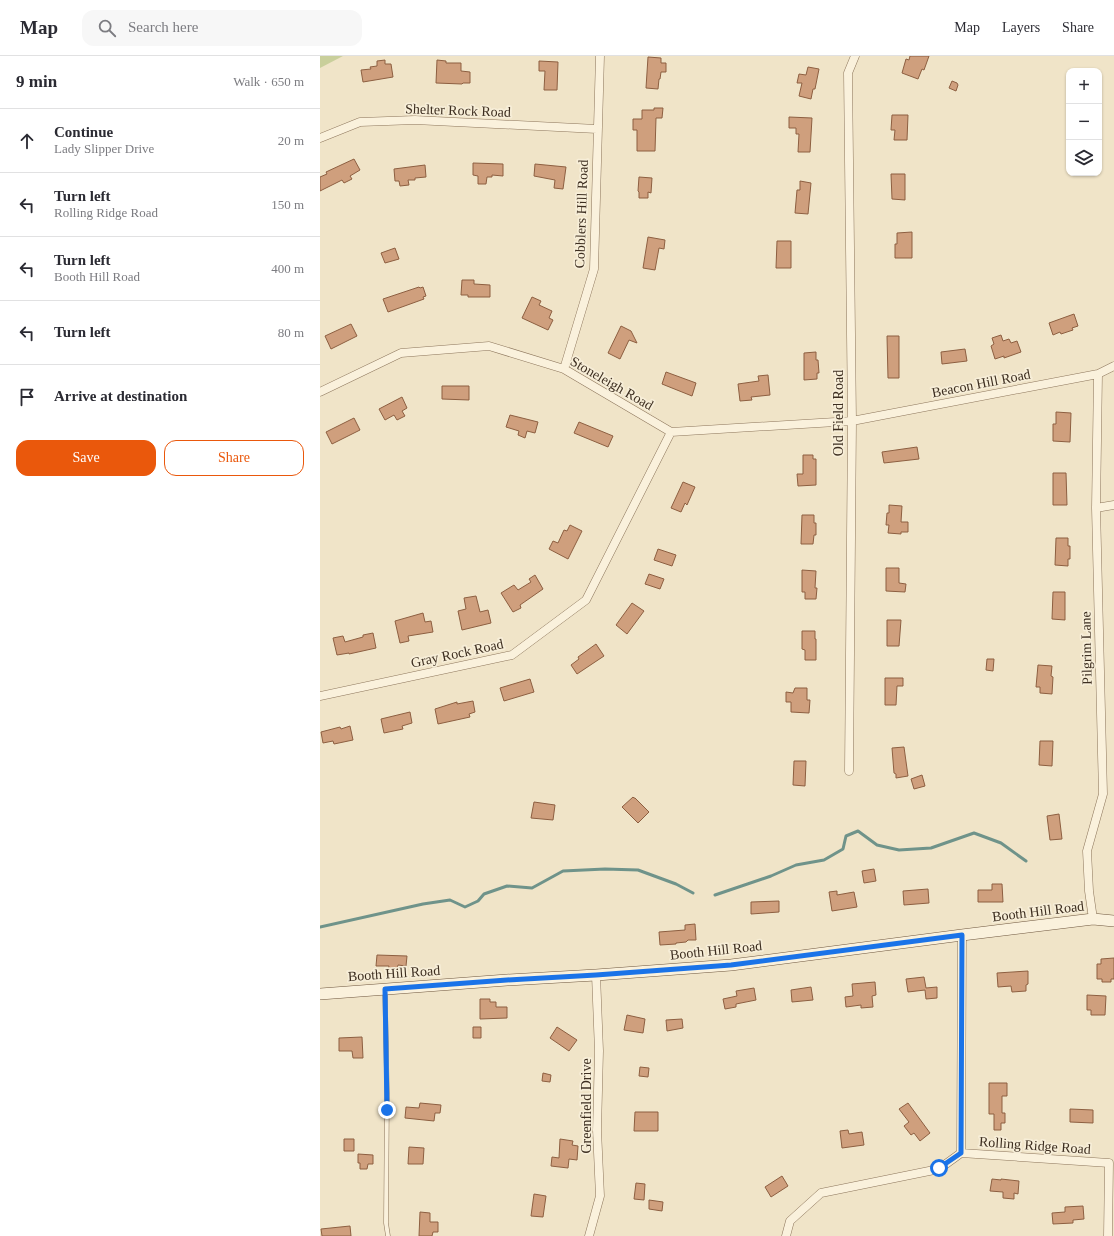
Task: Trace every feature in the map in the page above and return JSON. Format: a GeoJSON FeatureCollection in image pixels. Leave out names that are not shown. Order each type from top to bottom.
{"type":"FeatureCollection","features":[{"type":"Feature","properties":{"kind":"street","name":"Cobblers Hill Road"},"geometry":{"type":"LineString","coordinates":[[564,369],[594,269],[600,56]]}},
{"type":"Feature","properties":{"kind":"street","name":"Old Field Road"},"geometry":{"type":"LineString","coordinates":[[848,771],[852,421],[848,73],[855,56]]}},
{"type":"Feature","properties":{"kind":"street","name":"Shelter Rock Road"},"geometry":{"type":"LineString","coordinates":[[320,138],[360,122],[415,120],[597,129]]}},
{"type":"Feature","properties":{"kind":"street","name":"Stoneleigh Road"},"geometry":{"type":"LineString","coordinates":[[320,392],[401,353],[489,346],[564,369],[671,432]]}},
{"type":"Feature","properties":{"kind":"street","name":"Beacon Hill Road"},"geometry":{"type":"LineString","coordinates":[[852,421],[1098,374],[1114,366]]}},
{"type":"Feature","properties":{"kind":"street","name":"Pilgrim Lane"},"geometry":{"type":"LineString","coordinates":[[1093,919],[1089,891],[1087,851],[1103,794],[1096,508],[1098,374]]}},
{"type":"Feature","properties":{"kind":"street"},"geometry":{"type":"LineString","coordinates":[[671,432],[852,421]]}},
{"type":"Feature","properties":{"kind":"street","name":"Gray Rock Road"},"geometry":{"type":"LineString","coordinates":[[320,696],[512,655],[586,600],[671,432]]}},
{"type":"Feature","properties":{"kind":"street"},"geometry":{"type":"LineString","coordinates":[[1096,508],[1114,505]]}},
{"type":"Feature","properties":{"kind":"street","name":"Booth Hill Road"},"geometry":{"type":"LineString","coordinates":[[320,994],[731,965],[1093,919],[1114,921]]}},
{"type":"Feature","properties":{"kind":"street","name":"Rolling Ridge Road"},"geometry":{"type":"LineString","coordinates":[[962,935],[961,1153],[1109,1163],[1108,1236]]}},
{"type":"Feature","properties":{"kind":"street","name":"Greenfield Drive"},"geometry":{"type":"LineString","coordinates":[[589,1236],[600,1196],[597,1130],[599,1051],[596,975]]}},
{"type":"Feature","properties":{"kind":"street"},"geometry":{"type":"LineString","coordinates":[[786,1236],[790,1221],[821,1193],[939,1168],[961,1153]]}},
{"type":"Feature","properties":{"kind":"lane"},"geometry":{"type":"LineString","coordinates":[[385,989],[387,1093],[386,1223],[388,1236]]}},
{"type":"Feature","properties":{"kind":"green space"},"geometry":{"type":"Polygon","coordinates":[[[320,56],[343,56],[320,68],[320,56]]]}},
{"type":"Feature","properties":{"kind":"building"},"geometry":{"type":"Polygon","coordinates":[[[910,56],[929,56],[924,70],[922,69],[918,79],[902,73],[906,59],[909,60],[910,56]]]}},
{"type":"Feature","properties":{"kind":"building"},"geometry":{"type":"Polygon","coordinates":[[[648,57],[661,58],[661,63],[666,63],[666,72],[661,72],[658,89],[646,88],[648,57]]]}},
{"type":"Feature","properties":{"kind":"building"},"geometry":{"type":"Polygon","coordinates":[[[385,60],[385,64],[391,64],[393,77],[363,82],[361,70],[371,69],[370,67],[377,66],[377,61],[385,60]]]}},
{"type":"Feature","properties":{"kind":"building"},"geometry":{"type":"Polygon","coordinates":[[[437,60],[446,61],[446,63],[461,63],[461,71],[470,72],[470,83],[436,83],[437,60]]]}},
{"type":"Feature","properties":{"kind":"building"},"geometry":{"type":"Polygon","coordinates":[[[539,61],[558,62],[557,90],[544,90],[545,71],[539,71],[539,61]]]}},
{"type":"Feature","properties":{"kind":"building"},"geometry":{"type":"Polygon","coordinates":[[[808,67],[819,69],[815,89],[813,89],[811,99],[799,96],[802,83],[797,83],[799,74],[806,75],[808,67]]]}},
{"type":"Feature","properties":{"kind":"building"},"geometry":{"type":"Polygon","coordinates":[[[952,81],[958,85],[956,91],[949,88],[952,81]]]}},
{"type":"Feature","properties":{"kind":"building"},"geometry":{"type":"Polygon","coordinates":[[[654,108],[663,108],[662,118],[656,118],[655,151],[637,151],[637,130],[633,130],[633,119],[642,119],[642,110],[654,110],[654,108]]]}},
{"type":"Feature","properties":{"kind":"building"},"geometry":{"type":"Polygon","coordinates":[[[892,115],[908,115],[907,140],[894,140],[895,130],[891,130],[892,115]]]}},
{"type":"Feature","properties":{"kind":"building"},"geometry":{"type":"Polygon","coordinates":[[[789,117],[812,118],[810,152],[798,152],[799,134],[796,134],[796,128],[789,128],[789,117]]]}},
{"type":"Feature","properties":{"kind":"building"},"geometry":{"type":"Polygon","coordinates":[[[354,159],[360,170],[350,176],[352,179],[344,183],[342,180],[320,191],[320,177],[327,174],[326,172],[354,159]]]}},
{"type":"Feature","properties":{"kind":"building"},"geometry":{"type":"Polygon","coordinates":[[[473,163],[503,164],[503,176],[492,175],[492,177],[487,177],[486,184],[478,184],[478,176],[473,175],[473,163]]]}},
{"type":"Feature","properties":{"kind":"building"},"geometry":{"type":"Polygon","coordinates":[[[535,164],[566,167],[563,189],[554,188],[555,180],[534,176],[535,164]]]}},
{"type":"Feature","properties":{"kind":"building"},"geometry":{"type":"Polygon","coordinates":[[[425,165],[426,177],[408,180],[409,185],[400,186],[399,181],[395,181],[394,169],[425,165]]]}},
{"type":"Feature","properties":{"kind":"building"},"geometry":{"type":"Polygon","coordinates":[[[891,174],[905,174],[905,200],[892,199],[891,174]]]}},
{"type":"Feature","properties":{"kind":"building"},"geometry":{"type":"Polygon","coordinates":[[[639,177],[652,178],[651,193],[648,192],[648,198],[639,198],[639,177]]]}},
{"type":"Feature","properties":{"kind":"building"},"geometry":{"type":"Polygon","coordinates":[[[800,181],[811,183],[808,214],[795,213],[797,190],[800,190],[800,181]]]}},
{"type":"Feature","properties":{"kind":"building"},"geometry":{"type":"Polygon","coordinates":[[[912,232],[912,258],[895,258],[897,233],[912,232]]]}},
{"type":"Feature","properties":{"kind":"building"},"geometry":{"type":"Polygon","coordinates":[[[648,237],[665,240],[664,249],[659,248],[655,270],[643,268],[648,237]]]}},
{"type":"Feature","properties":{"kind":"building"},"geometry":{"type":"Polygon","coordinates":[[[777,241],[791,241],[791,268],[776,268],[777,241]]]}},
{"type":"Feature","properties":{"kind":"building"},"geometry":{"type":"Polygon","coordinates":[[[395,248],[399,259],[385,263],[381,253],[395,248]]]}},
{"type":"Feature","properties":{"kind":"building"},"geometry":{"type":"Polygon","coordinates":[[[462,280],[474,280],[474,284],[490,285],[490,297],[468,297],[468,295],[461,295],[462,280]]]}},
{"type":"Feature","properties":{"kind":"building"},"geometry":{"type":"Polygon","coordinates":[[[423,287],[426,296],[423,297],[424,299],[388,312],[383,299],[423,287]]]}},
{"type":"Feature","properties":{"kind":"building"},"geometry":{"type":"Polygon","coordinates":[[[532,297],[541,301],[539,305],[552,311],[549,318],[553,320],[548,330],[522,318],[532,297]]]}},
{"type":"Feature","properties":{"kind":"building"},"geometry":{"type":"Polygon","coordinates":[[[1074,314],[1078,326],[1072,328],[1073,330],[1061,334],[1060,332],[1053,335],[1049,323],[1074,314]]]}},
{"type":"Feature","properties":{"kind":"building"},"geometry":{"type":"Polygon","coordinates":[[[351,324],[357,336],[331,349],[325,336],[351,324]]]}},
{"type":"Feature","properties":{"kind":"building"},"geometry":{"type":"Polygon","coordinates":[[[621,326],[631,331],[637,343],[629,340],[620,359],[608,353],[621,326]]]}},
{"type":"Feature","properties":{"kind":"building"},"geometry":{"type":"Polygon","coordinates":[[[1001,335],[1003,341],[1009,339],[1011,343],[1017,341],[1021,352],[1004,358],[1004,356],[995,359],[991,346],[994,344],[992,338],[1001,335]]]}},
{"type":"Feature","properties":{"kind":"building"},"geometry":{"type":"Polygon","coordinates":[[[887,336],[899,336],[899,378],[888,378],[887,336]]]}},
{"type":"Feature","properties":{"kind":"building"},"geometry":{"type":"Polygon","coordinates":[[[965,349],[967,361],[942,364],[941,352],[965,349]]]}},
{"type":"Feature","properties":{"kind":"building"},"geometry":{"type":"Polygon","coordinates":[[[816,352],[819,373],[817,373],[817,379],[804,380],[804,353],[816,352]]]}},
{"type":"Feature","properties":{"kind":"building"},"geometry":{"type":"Polygon","coordinates":[[[666,372],[696,383],[692,396],[662,384],[666,372]]]}},
{"type":"Feature","properties":{"kind":"building"},"geometry":{"type":"Polygon","coordinates":[[[768,375],[770,395],[751,397],[752,400],[740,401],[738,384],[759,381],[758,376],[768,375]]]}},
{"type":"Feature","properties":{"kind":"building"},"geometry":{"type":"Polygon","coordinates":[[[442,386],[469,386],[469,400],[442,399],[442,386]]]}},
{"type":"Feature","properties":{"kind":"building"},"geometry":{"type":"Polygon","coordinates":[[[402,397],[407,408],[402,411],[405,416],[397,420],[394,415],[385,420],[379,409],[402,397]]]}},
{"type":"Feature","properties":{"kind":"building"},"geometry":{"type":"Polygon","coordinates":[[[1056,412],[1071,413],[1070,442],[1053,441],[1053,424],[1056,424],[1056,412]]]}},
{"type":"Feature","properties":{"kind":"building"},"geometry":{"type":"Polygon","coordinates":[[[510,415],[538,422],[535,433],[527,431],[525,438],[518,435],[519,431],[506,427],[510,415]]]}},
{"type":"Feature","properties":{"kind":"building"},"geometry":{"type":"Polygon","coordinates":[[[354,418],[360,430],[332,444],[326,432],[354,418]]]}},
{"type":"Feature","properties":{"kind":"building"},"geometry":{"type":"Polygon","coordinates":[[[579,422],[613,436],[608,447],[574,433],[579,422]]]}},
{"type":"Feature","properties":{"kind":"building"},"geometry":{"type":"Polygon","coordinates":[[[917,447],[919,459],[884,463],[882,452],[917,447]]]}},
{"type":"Feature","properties":{"kind":"building"},"geometry":{"type":"Polygon","coordinates":[[[803,455],[813,455],[813,459],[816,459],[816,485],[798,486],[797,474],[803,474],[803,455]]]}},
{"type":"Feature","properties":{"kind":"building"},"geometry":{"type":"Polygon","coordinates":[[[1053,473],[1066,473],[1067,505],[1053,505],[1053,473]]]}},
{"type":"Feature","properties":{"kind":"building"},"geometry":{"type":"Polygon","coordinates":[[[683,482],[695,487],[687,505],[685,503],[681,512],[671,508],[683,482]]]}},
{"type":"Feature","properties":{"kind":"building"},"geometry":{"type":"Polygon","coordinates":[[[889,505],[902,506],[901,522],[908,522],[908,532],[901,532],[901,534],[888,533],[889,525],[886,525],[889,505]]]}},
{"type":"Feature","properties":{"kind":"building"},"geometry":{"type":"Polygon","coordinates":[[[802,515],[814,515],[816,535],[814,535],[813,544],[801,544],[802,515]]]}},
{"type":"Feature","properties":{"kind":"building"},"geometry":{"type":"Polygon","coordinates":[[[570,525],[582,531],[568,559],[549,549],[553,541],[558,543],[564,530],[567,531],[570,525]]]}},
{"type":"Feature","properties":{"kind":"building"},"geometry":{"type":"Polygon","coordinates":[[[1056,538],[1068,538],[1068,546],[1070,546],[1070,559],[1068,559],[1068,566],[1055,565],[1056,538]]]}},
{"type":"Feature","properties":{"kind":"building"},"geometry":{"type":"Polygon","coordinates":[[[658,549],[676,555],[672,566],[654,560],[658,549]]]}},
{"type":"Feature","properties":{"kind":"building"},"geometry":{"type":"Polygon","coordinates":[[[886,568],[899,568],[899,583],[906,584],[905,592],[886,591],[886,568]]]}},
{"type":"Feature","properties":{"kind":"building"},"geometry":{"type":"Polygon","coordinates":[[[802,570],[816,571],[816,599],[805,599],[805,592],[802,592],[802,570]]]}},
{"type":"Feature","properties":{"kind":"building"},"geometry":{"type":"Polygon","coordinates":[[[649,574],[664,579],[660,589],[645,584],[649,574]]]}},
{"type":"Feature","properties":{"kind":"building"},"geometry":{"type":"Polygon","coordinates":[[[535,575],[543,589],[520,605],[521,608],[513,612],[501,593],[514,585],[518,590],[531,582],[529,579],[535,575]]]}},
{"type":"Feature","properties":{"kind":"building"},"geometry":{"type":"Polygon","coordinates":[[[1053,592],[1065,592],[1065,620],[1052,619],[1053,592]]]}},
{"type":"Feature","properties":{"kind":"building"},"geometry":{"type":"Polygon","coordinates":[[[476,596],[480,612],[488,610],[491,623],[462,630],[458,611],[466,609],[464,598],[476,596]]]}},
{"type":"Feature","properties":{"kind":"building"},"geometry":{"type":"Polygon","coordinates":[[[632,603],[644,611],[627,634],[616,625],[632,603]]]}},
{"type":"Feature","properties":{"kind":"building"},"geometry":{"type":"Polygon","coordinates":[[[423,613],[425,622],[431,621],[433,632],[408,636],[409,641],[400,643],[395,621],[423,613]]]}},
{"type":"Feature","properties":{"kind":"building"},"geometry":{"type":"Polygon","coordinates":[[[887,620],[901,620],[899,646],[887,646],[887,620]]]}},
{"type":"Feature","properties":{"kind":"building"},"geometry":{"type":"Polygon","coordinates":[[[802,631],[815,631],[816,660],[805,660],[805,650],[802,649],[802,631]]]}},
{"type":"Feature","properties":{"kind":"building"},"geometry":{"type":"Polygon","coordinates":[[[373,633],[376,648],[337,655],[333,638],[343,636],[345,642],[373,633]]]}},
{"type":"Feature","properties":{"kind":"building"},"geometry":{"type":"Polygon","coordinates":[[[596,644],[604,656],[577,674],[571,665],[579,659],[578,657],[596,644]]]}},
{"type":"Feature","properties":{"kind":"building"},"geometry":{"type":"Polygon","coordinates":[[[987,659],[994,659],[993,671],[986,670],[987,659]]]}},
{"type":"Feature","properties":{"kind":"building"},"geometry":{"type":"Polygon","coordinates":[[[1038,665],[1052,666],[1052,694],[1040,693],[1040,687],[1036,687],[1038,665]]]}},
{"type":"Feature","properties":{"kind":"building"},"geometry":{"type":"Polygon","coordinates":[[[885,678],[903,678],[903,686],[897,686],[896,705],[885,705],[885,678]]]}},
{"type":"Feature","properties":{"kind":"building"},"geometry":{"type":"Polygon","coordinates":[[[530,679],[534,692],[504,701],[500,688],[530,679]]]}},
{"type":"Feature","properties":{"kind":"building"},"geometry":{"type":"Polygon","coordinates":[[[795,688],[807,688],[807,700],[810,700],[809,713],[791,712],[791,702],[786,702],[786,692],[793,693],[795,688]]]}},
{"type":"Feature","properties":{"kind":"building"},"geometry":{"type":"Polygon","coordinates":[[[473,701],[475,712],[469,714],[470,717],[438,724],[435,709],[457,702],[457,704],[473,701]]]}},
{"type":"Feature","properties":{"kind":"building"},"geometry":{"type":"Polygon","coordinates":[[[410,712],[412,723],[402,726],[403,729],[384,733],[381,719],[410,712]]]}},
{"type":"Feature","properties":{"kind":"building"},"geometry":{"type":"Polygon","coordinates":[[[350,726],[353,740],[334,744],[333,741],[323,743],[321,732],[350,726]]]}},
{"type":"Feature","properties":{"kind":"building"},"geometry":{"type":"Polygon","coordinates":[[[1040,741],[1053,741],[1052,766],[1039,765],[1040,741]]]}},
{"type":"Feature","properties":{"kind":"building"},"geometry":{"type":"Polygon","coordinates":[[[904,747],[908,776],[896,778],[896,774],[894,773],[892,748],[904,747]]]}},
{"type":"Feature","properties":{"kind":"building"},"geometry":{"type":"Polygon","coordinates":[[[794,761],[806,761],[805,786],[793,785],[794,761]]]}},
{"type":"Feature","properties":{"kind":"building"},"geometry":{"type":"Polygon","coordinates":[[[922,775],[925,786],[914,789],[911,779],[922,775]]]}},
{"type":"Feature","properties":{"kind":"building"},"geometry":{"type":"Polygon","coordinates":[[[633,797],[649,812],[638,823],[622,807],[633,797]]]}},
{"type":"Feature","properties":{"kind":"building"},"geometry":{"type":"Polygon","coordinates":[[[534,802],[555,805],[553,820],[531,818],[534,802]]]}},
{"type":"Feature","properties":{"kind":"building"},"geometry":{"type":"Polygon","coordinates":[[[1059,814],[1062,839],[1050,840],[1047,816],[1059,814]]]}},
{"type":"Feature","properties":{"kind":"building"},"geometry":{"type":"Polygon","coordinates":[[[874,869],[876,881],[864,883],[862,871],[874,869]]]}},
{"type":"Feature","properties":{"kind":"building"},"geometry":{"type":"Polygon","coordinates":[[[992,884],[1002,884],[1003,902],[978,902],[978,890],[992,890],[992,884]]]}},
{"type":"Feature","properties":{"kind":"building"},"geometry":{"type":"Polygon","coordinates":[[[928,889],[929,903],[904,905],[903,891],[928,889]]]}},
{"type":"Feature","properties":{"kind":"building"},"geometry":{"type":"Polygon","coordinates":[[[837,891],[837,895],[854,892],[857,907],[832,911],[829,892],[837,891]]]}},
{"type":"Feature","properties":{"kind":"building"},"geometry":{"type":"Polygon","coordinates":[[[779,901],[779,912],[751,914],[751,902],[779,901]]]}},
{"type":"Feature","properties":{"kind":"building"},"geometry":{"type":"Polygon","coordinates":[[[695,924],[696,940],[688,940],[686,942],[676,944],[660,945],[659,932],[685,930],[685,925],[695,924]]]}},
{"type":"Feature","properties":{"kind":"building"},"geometry":{"type":"Polygon","coordinates":[[[377,955],[407,956],[406,966],[398,965],[397,970],[388,970],[389,966],[376,966],[377,955]]]}},
{"type":"Feature","properties":{"kind":"building"},"geometry":{"type":"Polygon","coordinates":[[[1114,958],[1114,979],[1111,979],[1111,982],[1102,982],[1102,979],[1097,979],[1097,964],[1101,964],[1101,959],[1114,958]]]}},
{"type":"Feature","properties":{"kind":"building"},"geometry":{"type":"Polygon","coordinates":[[[1028,971],[1028,984],[1026,985],[1026,991],[1012,992],[1011,986],[998,987],[997,973],[1028,971]]]}},
{"type":"Feature","properties":{"kind":"building"},"geometry":{"type":"Polygon","coordinates":[[[924,977],[926,988],[937,987],[937,998],[926,999],[925,990],[908,992],[906,979],[924,977]]]}},
{"type":"Feature","properties":{"kind":"building"},"geometry":{"type":"Polygon","coordinates":[[[875,982],[876,995],[872,996],[873,1007],[861,1008],[861,1005],[846,1007],[845,997],[853,996],[852,984],[875,982]]]}},
{"type":"Feature","properties":{"kind":"building"},"geometry":{"type":"Polygon","coordinates":[[[811,987],[813,1000],[792,1002],[791,990],[811,987]]]}},
{"type":"Feature","properties":{"kind":"building"},"geometry":{"type":"Polygon","coordinates":[[[754,988],[756,1000],[736,1004],[736,1007],[725,1009],[723,999],[737,996],[736,991],[754,988]]]}},
{"type":"Feature","properties":{"kind":"building"},"geometry":{"type":"Polygon","coordinates":[[[1087,995],[1106,996],[1105,1015],[1091,1015],[1091,1010],[1087,1010],[1087,995]]]}},
{"type":"Feature","properties":{"kind":"building"},"geometry":{"type":"Polygon","coordinates":[[[480,999],[490,999],[490,1002],[496,1002],[496,1007],[507,1007],[507,1018],[480,1019],[480,999]]]}},
{"type":"Feature","properties":{"kind":"building"},"geometry":{"type":"Polygon","coordinates":[[[627,1015],[645,1019],[643,1033],[624,1030],[627,1015]]]}},
{"type":"Feature","properties":{"kind":"building"},"geometry":{"type":"Polygon","coordinates":[[[682,1019],[683,1028],[667,1031],[666,1020],[682,1019]]]}},
{"type":"Feature","properties":{"kind":"building"},"geometry":{"type":"Polygon","coordinates":[[[473,1027],[481,1027],[481,1038],[473,1038],[473,1027]]]}},
{"type":"Feature","properties":{"kind":"building"},"geometry":{"type":"Polygon","coordinates":[[[557,1027],[577,1040],[569,1051],[550,1038],[557,1027]]]}},
{"type":"Feature","properties":{"kind":"building"},"geometry":{"type":"Polygon","coordinates":[[[362,1037],[363,1058],[353,1058],[352,1051],[339,1051],[339,1038],[362,1037]]]}},
{"type":"Feature","properties":{"kind":"building"},"geometry":{"type":"Polygon","coordinates":[[[640,1067],[649,1068],[648,1077],[639,1076],[640,1067]]]}},
{"type":"Feature","properties":{"kind":"building"},"geometry":{"type":"Polygon","coordinates":[[[543,1073],[551,1075],[550,1082],[542,1081],[543,1073]]]}},
{"type":"Feature","properties":{"kind":"building"},"geometry":{"type":"Polygon","coordinates":[[[989,1083],[1007,1083],[1007,1096],[1002,1096],[1002,1113],[1005,1113],[1005,1123],[1001,1123],[1001,1130],[994,1130],[994,1114],[989,1114],[989,1083]]]}},
{"type":"Feature","properties":{"kind":"building"},"geometry":{"type":"Polygon","coordinates":[[[420,1103],[441,1105],[440,1113],[435,1113],[434,1121],[405,1118],[406,1107],[419,1108],[420,1103]]]}},
{"type":"Feature","properties":{"kind":"building"},"geometry":{"type":"Polygon","coordinates":[[[908,1103],[930,1133],[920,1141],[914,1133],[911,1135],[904,1126],[909,1122],[899,1109],[908,1103]]]}},
{"type":"Feature","properties":{"kind":"building"},"geometry":{"type":"Polygon","coordinates":[[[1070,1109],[1093,1110],[1093,1123],[1070,1122],[1070,1109]]]}},
{"type":"Feature","properties":{"kind":"building"},"geometry":{"type":"Polygon","coordinates":[[[635,1112],[658,1112],[658,1131],[634,1131],[635,1112]]]}},
{"type":"Feature","properties":{"kind":"building"},"geometry":{"type":"Polygon","coordinates":[[[848,1130],[849,1134],[862,1132],[864,1145],[842,1148],[840,1131],[848,1130]]]}},
{"type":"Feature","properties":{"kind":"building"},"geometry":{"type":"Polygon","coordinates":[[[344,1139],[354,1139],[354,1151],[344,1151],[344,1139]]]}},
{"type":"Feature","properties":{"kind":"building"},"geometry":{"type":"Polygon","coordinates":[[[560,1139],[573,1141],[572,1145],[578,1146],[577,1160],[569,1159],[568,1168],[551,1166],[552,1157],[559,1158],[560,1139]]]}},
{"type":"Feature","properties":{"kind":"building"},"geometry":{"type":"Polygon","coordinates":[[[409,1147],[424,1148],[423,1164],[408,1164],[409,1147]]]}},
{"type":"Feature","properties":{"kind":"building"},"geometry":{"type":"Polygon","coordinates":[[[358,1154],[373,1155],[373,1164],[368,1164],[367,1169],[360,1169],[358,1154]]]}},
{"type":"Feature","properties":{"kind":"building"},"geometry":{"type":"Polygon","coordinates":[[[782,1176],[788,1186],[771,1197],[765,1187],[782,1176]]]}},
{"type":"Feature","properties":{"kind":"building"},"geometry":{"type":"Polygon","coordinates":[[[992,1179],[1019,1181],[1018,1194],[1014,1193],[1014,1199],[1003,1198],[1003,1192],[990,1191],[992,1179]]]}},
{"type":"Feature","properties":{"kind":"building"},"geometry":{"type":"Polygon","coordinates":[[[636,1183],[645,1184],[644,1200],[634,1199],[636,1183]]]}},
{"type":"Feature","properties":{"kind":"building"},"geometry":{"type":"Polygon","coordinates":[[[534,1194],[546,1196],[543,1217],[531,1216],[534,1194]]]}},
{"type":"Feature","properties":{"kind":"building"},"geometry":{"type":"Polygon","coordinates":[[[649,1200],[663,1202],[662,1211],[649,1209],[649,1200]]]}},
{"type":"Feature","properties":{"kind":"building"},"geometry":{"type":"Polygon","coordinates":[[[1083,1206],[1084,1219],[1073,1220],[1073,1223],[1053,1224],[1052,1213],[1065,1212],[1065,1207],[1083,1206]]]}},
{"type":"Feature","properties":{"kind":"building"},"geometry":{"type":"Polygon","coordinates":[[[420,1212],[430,1213],[430,1222],[438,1222],[438,1232],[433,1232],[432,1236],[419,1236],[420,1212]]]}},
{"type":"Feature","properties":{"kind":"building"},"geometry":{"type":"Polygon","coordinates":[[[350,1226],[351,1236],[322,1236],[321,1229],[350,1226]]]}},
{"type":"Feature","properties":{"kind":"waterway"},"geometry":{"type":"LineString","coordinates":[[715,895],[771,876],[796,865],[824,860],[843,849],[846,836],[858,831],[877,845],[899,850],[931,848],[974,833],[1001,843],[1026,861]]}},
{"type":"Feature","properties":{"kind":"waterway"},"geometry":{"type":"LineString","coordinates":[[320,927],[423,904],[450,900],[465,907],[478,901],[484,894],[507,886],[532,888],[563,871],[605,869],[638,870],[676,884],[693,893]]}},
{"type":"Feature","properties":{"kind":"route"},"geometry":{"type":"LineString","coordinates":[[387,1110],[385,989],[731,965],[962,935],[961,1153],[939,1168]]}}]}
